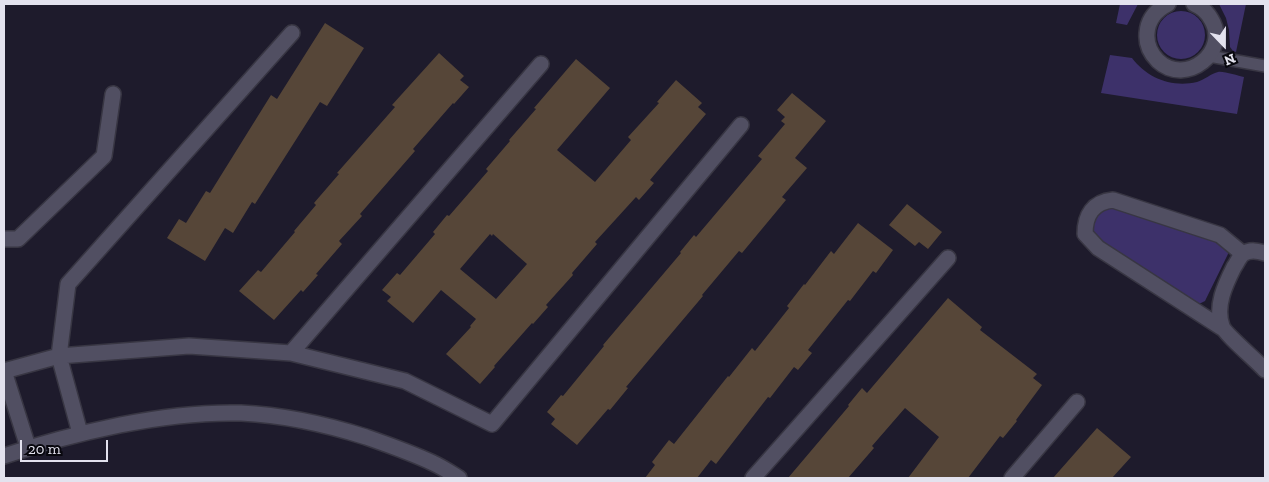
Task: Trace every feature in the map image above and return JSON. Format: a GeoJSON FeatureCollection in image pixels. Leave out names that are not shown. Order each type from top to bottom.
{"type":"FeatureCollection","features":[{"type":"Feature","properties":{"kind":"street"},"geometry":{"type":"LineString","coordinates":[[1168,4],[1158,10],[1151,18],[1146,38],[1154,57],[1162,65],[1182,70],[1202,63],[1209,56],[1214,46],[1216,34],[1214,23],[1207,13],[1194,4]]}},
{"type":"Feature","properties":{"kind":"street"},"geometry":{"type":"LineString","coordinates":[[80,433],[59,356],[68,284],[292,33]]}},
{"type":"Feature","properties":{"kind":"street"},"geometry":{"type":"LineString","coordinates":[[291,353],[540,64]]}},
{"type":"Feature","properties":{"kind":"street"},"geometry":{"type":"LineString","coordinates":[[4,239],[18,239],[104,156],[114,94]]}},
{"type":"Feature","properties":{"kind":"street"},"geometry":{"type":"LineString","coordinates":[[28,448],[4,371],[59,356],[188,346],[291,353],[405,381],[492,424],[741,125]]}},
{"type":"Feature","properties":{"kind":"street"},"geometry":{"type":"LineString","coordinates":[[1243,254],[1220,235],[1113,200],[1104,201],[1094,206],[1085,223],[1085,234],[1098,248],[1222,328],[1265,370]]}},
{"type":"Feature","properties":{"kind":"street"},"geometry":{"type":"LineString","coordinates":[[1222,328],[1220,300],[1227,281],[1238,261],[1243,254],[1253,250],[1265,253]]}},
{"type":"Feature","properties":{"kind":"street"},"geometry":{"type":"LineString","coordinates":[[753,478],[948,258]]}},
{"type":"Feature","properties":{"kind":"street"},"geometry":{"type":"LineString","coordinates":[[1012,478],[1077,402]]}},
{"type":"Feature","properties":{"kind":"street"},"geometry":{"type":"LineString","coordinates":[[4,456],[80,433],[140,421],[191,414],[241,413],[307,421],[342,429],[387,444],[435,464],[460,478]]}},
{"type":"Feature","properties":{"kind":"lane"},"geometry":{"type":"LineString","coordinates":[[1209,56],[1265,66]]}},
{"type":"Feature","properties":{"kind":"shaded area"},"geometry":{"type":"Polygon","coordinates":[[[1120,4],[1138,4],[1127,25],[1116,23],[1120,4]]]}},
{"type":"Feature","properties":{"kind":"shaded area"},"geometry":{"type":"Polygon","coordinates":[[[1219,4],[1246,4],[1236,52],[1230,47],[1226,18],[1219,4]]]}},
{"type":"Feature","properties":{"kind":"shaded area"},"geometry":{"type":"Polygon","coordinates":[[[1176,11],[1186,11],[1198,18],[1205,30],[1205,40],[1198,52],[1186,59],[1176,59],[1168,55],[1161,48],[1157,40],[1157,30],[1161,22],[1168,15],[1176,11]]]}},
{"type":"Feature","properties":{"kind":"shaded area"},"geometry":{"type":"Polygon","coordinates":[[[1110,55],[1132,58],[1153,76],[1178,84],[1197,82],[1218,72],[1244,77],[1237,114],[1101,93],[1110,55]]]}},
{"type":"Feature","properties":{"kind":"shaded area"},"geometry":{"type":"Polygon","coordinates":[[[1113,206],[1224,241],[1228,254],[1205,301],[1197,303],[1099,243],[1092,231],[1093,220],[1100,210],[1113,206]]]}},
{"type":"Feature","properties":{"kind":"building"},"geometry":{"type":"Polygon","coordinates":[[[325,23],[364,48],[327,106],[320,102],[255,204],[252,202],[233,233],[225,228],[205,261],[167,238],[179,219],[186,223],[206,191],[210,193],[271,95],[277,99],[325,23]]]}},
{"type":"Feature","properties":{"kind":"building"},"geometry":{"type":"Polygon","coordinates":[[[439,53],[464,76],[460,80],[469,87],[413,149],[415,151],[360,214],[362,216],[339,241],[342,244],[316,274],[318,275],[303,292],[301,290],[274,320],[239,291],[258,270],[261,272],[295,232],[316,205],[314,203],[339,174],[337,173],[395,107],[392,105],[439,53]]]}},
{"type":"Feature","properties":{"kind":"building"},"geometry":{"type":"Polygon","coordinates":[[[576,59],[610,88],[557,150],[595,182],[631,140],[628,137],[659,103],[657,102],[676,80],[702,103],[698,107],[706,114],[650,180],[654,183],[639,200],[636,197],[595,242],[597,244],[572,273],[573,275],[546,305],[548,307],[480,384],[446,354],[476,319],[441,290],[413,323],[387,301],[391,297],[382,290],[397,273],[400,275],[435,234],[433,232],[447,215],[449,216],[488,171],[486,169],[536,109],[534,108],[576,59]],[[490,234],[460,269],[496,299],[527,264],[493,234],[492,236],[490,234]]]}},
{"type":"Feature","properties":{"kind":"building"},"geometry":{"type":"Polygon","coordinates":[[[792,93],[826,121],[795,158],[807,168],[782,197],[786,200],[742,253],[739,251],[626,387],[628,388],[610,410],[608,409],[577,445],[551,424],[555,419],[547,412],[561,395],[563,396],[694,235],[696,237],[762,159],[758,156],[785,124],[781,121],[785,117],[777,110],[792,93]]]}},
{"type":"Feature","properties":{"kind":"building"},"geometry":{"type":"Polygon","coordinates":[[[907,204],[942,232],[928,249],[919,242],[915,246],[889,225],[907,204]]]}},
{"type":"Feature","properties":{"kind":"building"},"geometry":{"type":"Polygon","coordinates":[[[858,223],[893,250],[876,273],[873,271],[808,350],[812,353],[798,370],[794,367],[716,464],[711,460],[697,478],[645,478],[655,465],[652,462],[669,440],[674,444],[752,348],[755,351],[789,308],[787,306],[804,284],[831,251],[834,254],[858,223]]]}},
{"type":"Feature","properties":{"kind":"building"},"geometry":{"type":"Polygon","coordinates":[[[948,298],[982,327],[980,330],[1037,374],[1033,378],[1042,385],[1017,421],[1003,438],[1000,436],[968,478],[908,478],[939,437],[905,408],[872,446],[874,448],[848,478],[788,478],[862,388],[867,393],[948,298]]]}},
{"type":"Feature","properties":{"kind":"building"},"geometry":{"type":"Polygon","coordinates":[[[1097,428],[1131,457],[1112,478],[1053,478],[1097,428]]]}}]}
